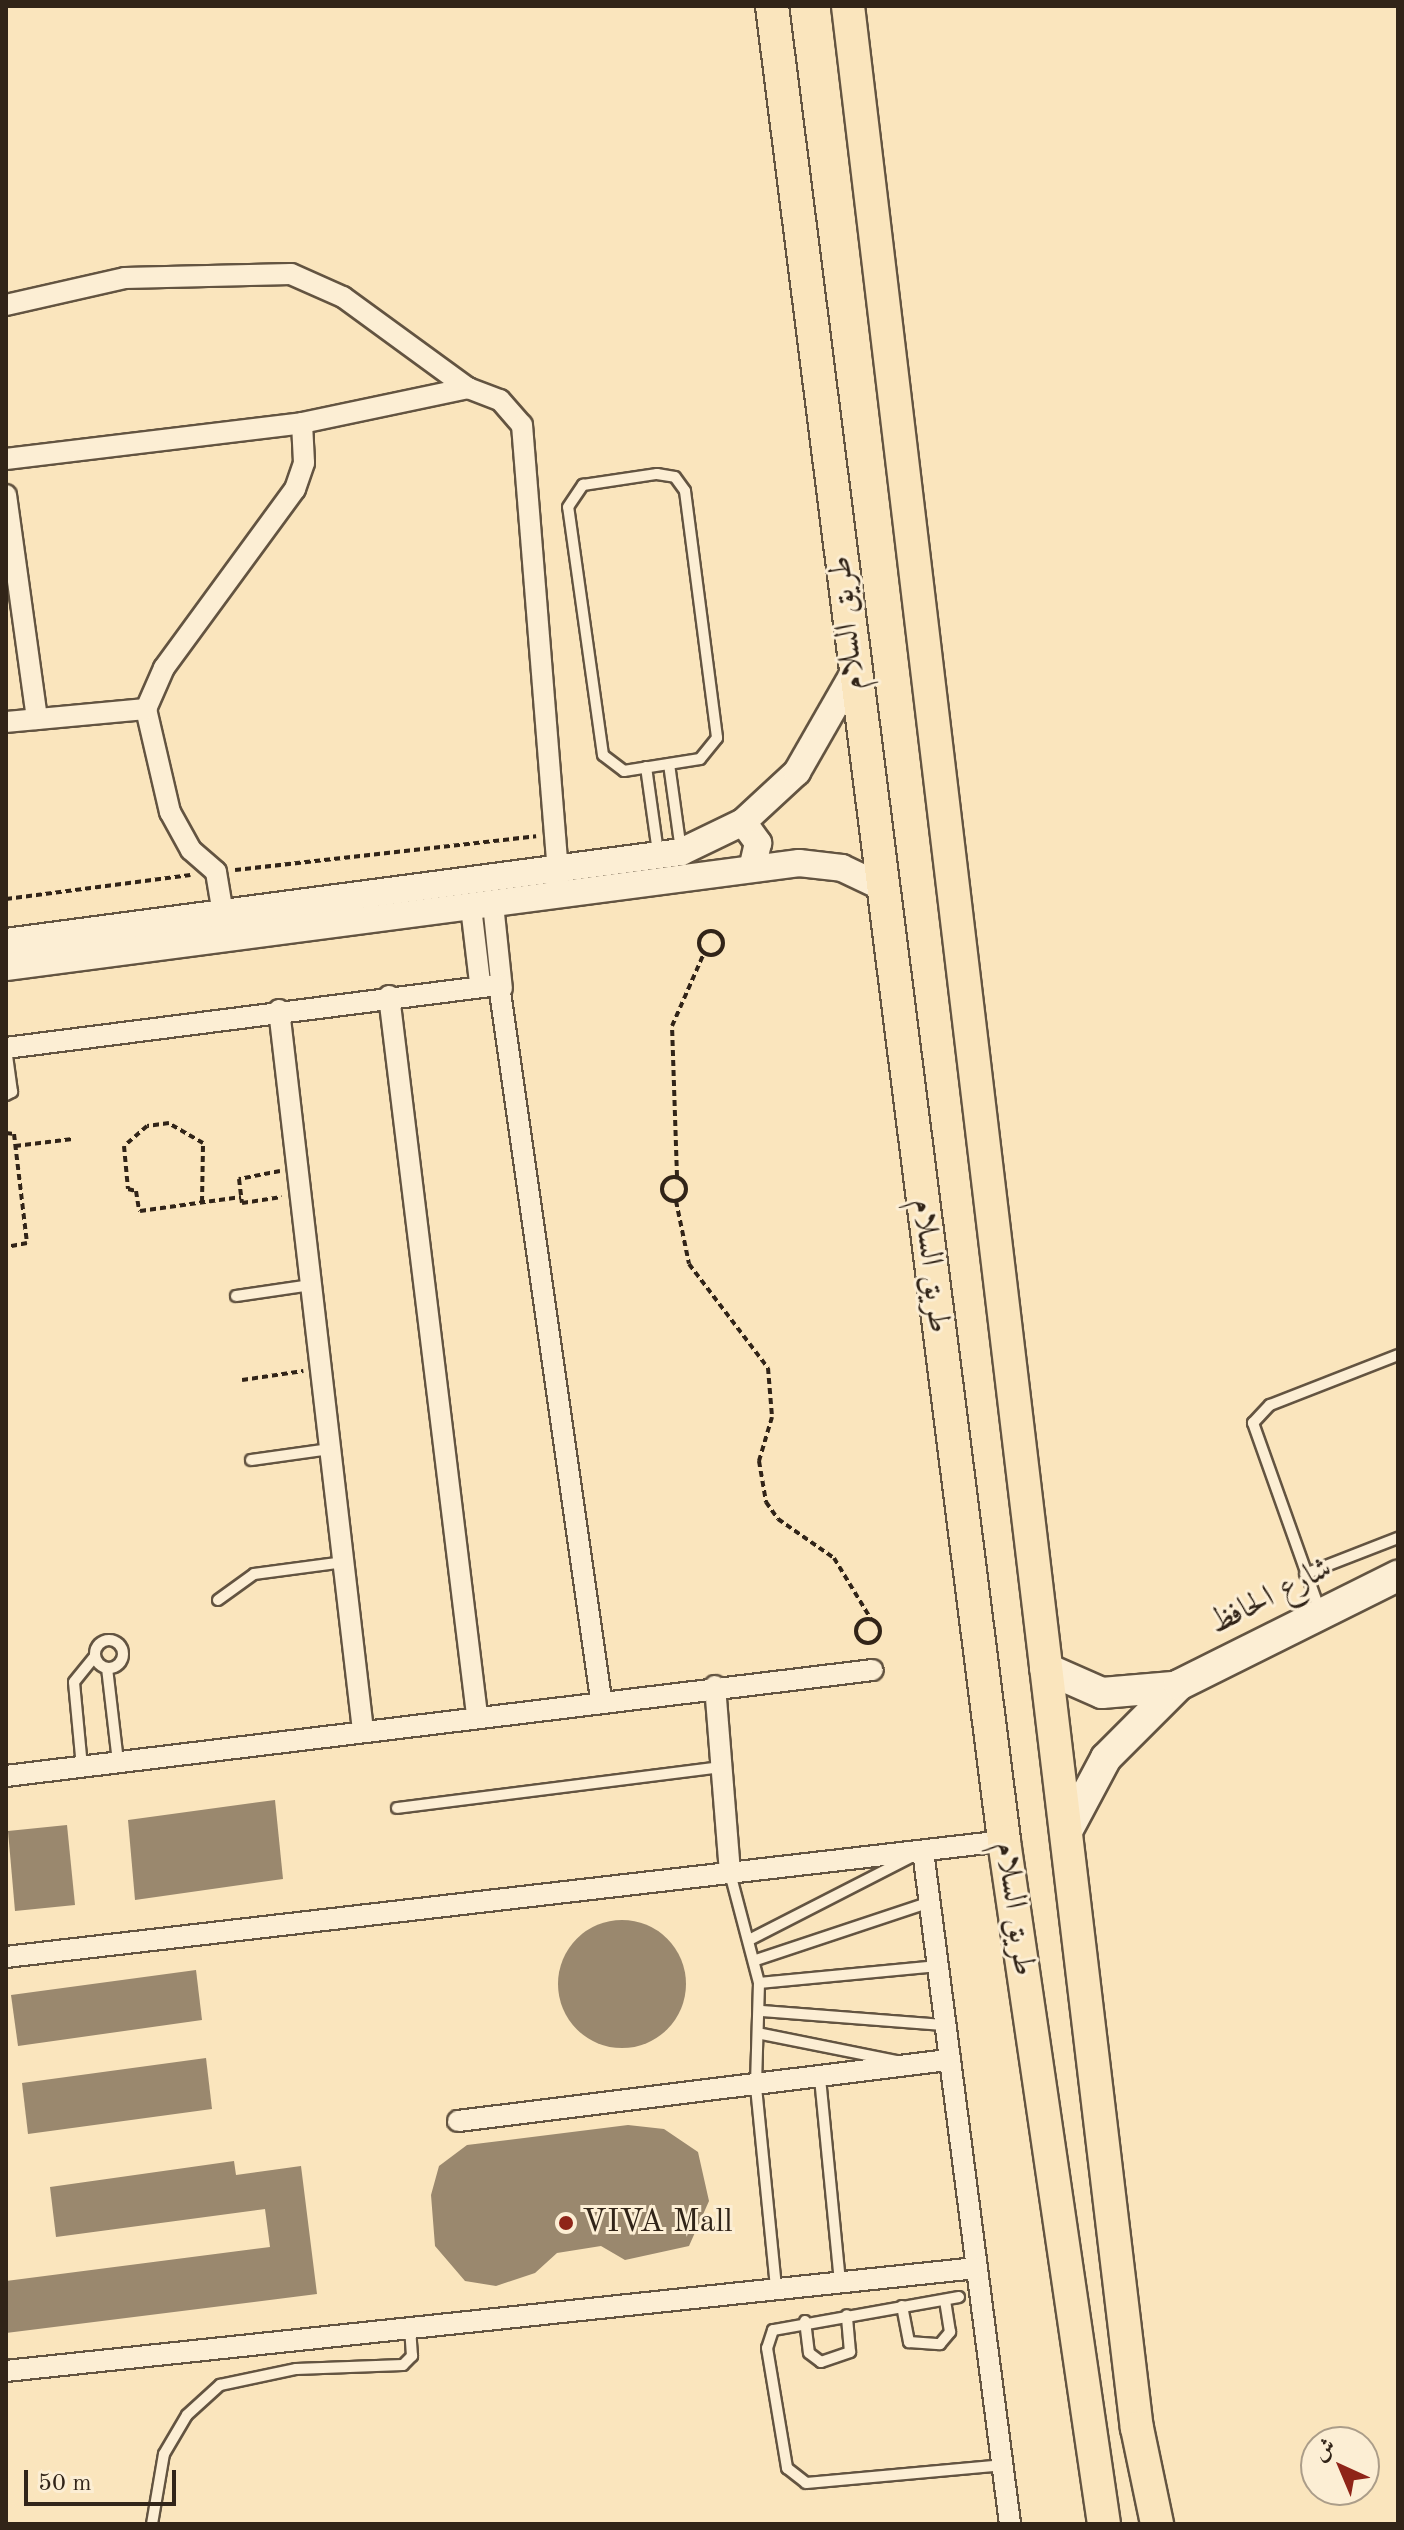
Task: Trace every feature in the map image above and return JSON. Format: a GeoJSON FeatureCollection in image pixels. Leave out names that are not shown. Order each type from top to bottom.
{"type":"FeatureCollection","features":[{"type":"Feature","properties":{"kind":"main road","name":"طريق السلام"},"geometry":{"type":"LineString","coordinates":[[772,6],[817,322],[852,676],[1004,1841],[1104,2524]]}},
{"type":"Feature","properties":{"kind":"main road","name":"طريق السلام"},"geometry":{"type":"LineString","coordinates":[[848,6],[1140,2452],[1157,2524]]}},
{"type":"Feature","properties":{"kind":"main road","name":"شارع الحافظ"},"geometry":{"type":"LineString","coordinates":[[1045,1668],[1102,1693],[1141,1695],[1179,1685],[1320,1611],[1398,1576]]}},
{"type":"Feature","properties":{"kind":"main road","name":"شارع الحافظ"},"geometry":{"type":"LineString","coordinates":[[1066,1833],[1106,1758],[1179,1685]]}},
{"type":"Feature","properties":{"kind":"street"},"geometry":{"type":"LineString","coordinates":[[6,305],[125,278],[291,274],[343,297],[468,388],[513,411],[528,441],[559,883]]}},
{"type":"Feature","properties":{"kind":"street"},"geometry":{"type":"LineString","coordinates":[[6,459],[302,423],[468,388]]}},
{"type":"Feature","properties":{"kind":"street"},"geometry":{"type":"LineString","coordinates":[[223,914],[216,872],[191,850],[170,812],[153,766],[146,709],[164,668],[295,489],[304,463],[302,423]]}},
{"type":"Feature","properties":{"kind":"street"},"geometry":{"type":"LineString","coordinates":[[6,495],[37,719]]}},
{"type":"Feature","properties":{"kind":"street"},"geometry":{"type":"LineString","coordinates":[[6,967],[482,905],[670,855],[743,822],[797,772],[852,676]]}},
{"type":"Feature","properties":{"kind":"street"},"geometry":{"type":"LineString","coordinates":[[6,722],[146,709]]}},
{"type":"Feature","properties":{"kind":"street"},"geometry":{"type":"LineString","coordinates":[[743,822],[758,843],[752,868]]}},
{"type":"Feature","properties":{"kind":"street"},"geometry":{"type":"LineString","coordinates":[[6,942],[223,914],[752,868],[821,864],[880,886]]}},
{"type":"Feature","properties":{"kind":"street"},"geometry":{"type":"LineString","coordinates":[[480,983],[482,905]]}},
{"type":"Feature","properties":{"kind":"street"},"geometry":{"type":"LineString","coordinates":[[482,905],[502,989],[601,1699]]}},
{"type":"Feature","properties":{"kind":"street"},"geometry":{"type":"LineString","coordinates":[[6,1048],[480,983],[502,989]]}},
{"type":"Feature","properties":{"kind":"street"},"geometry":{"type":"LineString","coordinates":[[389,996],[477,1715]]}},
{"type":"Feature","properties":{"kind":"street"},"geometry":{"type":"LineString","coordinates":[[279,1010],[363,1730]]}},
{"type":"Feature","properties":{"kind":"street"},"geometry":{"type":"LineString","coordinates":[[6,1776],[601,1699],[873,1670]]}},
{"type":"Feature","properties":{"kind":"street"},"geometry":{"type":"LineString","coordinates":[[715,1686],[730,1873]]}},
{"type":"Feature","properties":{"kind":"street"},"geometry":{"type":"LineString","coordinates":[[6,1957],[1004,1841]]}},
{"type":"Feature","properties":{"kind":"street"},"geometry":{"type":"LineString","coordinates":[[923,1851],[1010,2524]]}},
{"type":"Feature","properties":{"kind":"street"},"geometry":{"type":"LineString","coordinates":[[458,2121],[756,2087],[950,2060]]}},
{"type":"Feature","properties":{"kind":"street"},"geometry":{"type":"LineString","coordinates":[[6,2371],[976,2268]]}},
{"type":"Feature","properties":{"kind":"lane"},"geometry":{"type":"LineString","coordinates":[[666,474],[685,491],[717,731],[706,755],[669,764],[617,769],[603,755],[568,507],[583,485],[666,474]]}},
{"type":"Feature","properties":{"kind":"lane"},"geometry":{"type":"LineString","coordinates":[[669,764],[670,855]]}},
{"type":"Feature","properties":{"kind":"lane"},"geometry":{"type":"LineString","coordinates":[[646,767],[670,855]]}},
{"type":"Feature","properties":{"kind":"lane"},"geometry":{"type":"LineString","coordinates":[[6,1048],[12,1092],[6,1095]]}},
{"type":"Feature","properties":{"kind":"lane"},"geometry":{"type":"LineString","coordinates":[[236,1296],[311,1285]]}},
{"type":"Feature","properties":{"kind":"lane"},"geometry":{"type":"LineString","coordinates":[[1320,1611],[1253,1423],[1270,1405],[1398,1355]]}},
{"type":"Feature","properties":{"kind":"lane"},"geometry":{"type":"LineString","coordinates":[[251,1460],[330,1449]]}},
{"type":"Feature","properties":{"kind":"lane"},"geometry":{"type":"LineString","coordinates":[[1305,1574],[1398,1538]]}},
{"type":"Feature","properties":{"kind":"lane"},"geometry":{"type":"LineString","coordinates":[[218,1600],[254,1574],[344,1562]]}},
{"type":"Feature","properties":{"kind":"lane"},"geometry":{"type":"LineString","coordinates":[[82,1767],[74,1682],[106,1640],[120,1646],[121,1661],[107,1668]]}},
{"type":"Feature","properties":{"kind":"lane"},"geometry":{"type":"LineString","coordinates":[[95,1656],[107,1668],[118,1762]]}},
{"type":"Feature","properties":{"kind":"lane"},"geometry":{"type":"LineString","coordinates":[[397,1808],[720,1767]]}},
{"type":"Feature","properties":{"kind":"lane"},"geometry":{"type":"LineString","coordinates":[[751,1939],[923,1851]]}},
{"type":"Feature","properties":{"kind":"lane"},"geometry":{"type":"LineString","coordinates":[[730,1873],[751,1939],[759,1983],[762,2034],[756,2087],[776,2289]]}},
{"type":"Feature","properties":{"kind":"lane"},"geometry":{"type":"LineString","coordinates":[[756,1960],[930,1902]]}},
{"type":"Feature","properties":{"kind":"lane"},"geometry":{"type":"LineString","coordinates":[[759,1983],[938,1966]]}},
{"type":"Feature","properties":{"kind":"lane"},"geometry":{"type":"LineString","coordinates":[[762,2011],[946,2025]]}},
{"type":"Feature","properties":{"kind":"lane"},"geometry":{"type":"LineString","coordinates":[[762,2034],[917,2065]]}},
{"type":"Feature","properties":{"kind":"lane"},"geometry":{"type":"LineString","coordinates":[[820,2078],[840,2282]]}},
{"type":"Feature","properties":{"kind":"lane"},"geometry":{"type":"LineString","coordinates":[[959,2297],[778,2326],[768,2342],[787,2468],[798,2480],[1002,2465]]}},
{"type":"Feature","properties":{"kind":"lane"},"geometry":{"type":"LineString","coordinates":[[902,2306],[909,2342],[930,2345],[950,2332],[945,2300]]}},
{"type":"Feature","properties":{"kind":"lane"},"geometry":{"type":"LineString","coordinates":[[805,2321],[809,2353],[821,2362],[850,2352],[847,2315]]}},
{"type":"Feature","properties":{"kind":"lane"},"geometry":{"type":"LineString","coordinates":[[152,2524],[164,2454],[187,2415],[220,2385],[296,2369],[403,2365],[412,2356],[410,2329]]}},
{"type":"Feature","properties":{"kind":"path"},"geometry":{"type":"LineString","coordinates":[[6,899],[556,833]]}},
{"type":"Feature","properties":{"kind":"path"},"geometry":{"type":"LineString","coordinates":[[704,953],[724,944],[715,931],[700,937],[704,953],[672,1026],[677,1176],[686,1187],[676,1201],[689,1264],[768,1368],[772,1417],[759,1461],[766,1502],[778,1519],[834,1558],[871,1619],[880,1635],[862,1642],[856,1628],[871,1619]]}},
{"type":"Feature","properties":{"kind":"path"},"geometry":{"type":"LineString","coordinates":[[202,1202],[200,1179],[208,1164],[202,1142],[169,1123],[147,1126],[124,1146],[128,1189],[136,1191],[139,1210],[202,1202],[241,1197]]}},
{"type":"Feature","properties":{"kind":"path"},"geometry":{"type":"LineString","coordinates":[[6,1133],[15,1146],[27,1243],[6,1247]]}},
{"type":"Feature","properties":{"kind":"path"},"geometry":{"type":"LineString","coordinates":[[15,1146],[73,1139]]}},
{"type":"Feature","properties":{"kind":"path"},"geometry":{"type":"LineString","coordinates":[[298,1168],[239,1177],[241,1197],[243,1203],[301,1194]]}},
{"type":"Feature","properties":{"kind":"path"},"geometry":{"type":"LineString","coordinates":[[676,1201],[661,1192],[677,1176]]}},
{"type":"Feature","properties":{"kind":"path"},"geometry":{"type":"LineString","coordinates":[[242,1380],[321,1368]]}},
{"type":"Feature","properties":{"kind":"building"},"geometry":{"type":"Polygon","coordinates":[[[275,1800],[283,1879],[135,1900],[128,1820],[275,1800]]]}},
{"type":"Feature","properties":{"kind":"building"},"geometry":{"type":"Polygon","coordinates":[[[67,1825],[75,1905],[15,1911],[8,1831],[67,1825]]]}},
{"type":"Feature","properties":{"kind":"building"},"geometry":{"type":"Polygon","coordinates":[[[622,1920],[647,1925],[668,1938],[681,1959],[686,1984],[681,2009],[668,2030],[647,2043],[622,2048],[597,2043],[576,2030],[563,2009],[558,1984],[563,1959],[576,1938],[597,1925],[622,1920]]]}},
{"type":"Feature","properties":{"kind":"building"},"geometry":{"type":"Polygon","coordinates":[[[196,1970],[202,2020],[18,2046],[11,1995],[196,1970]]]}},
{"type":"Feature","properties":{"kind":"building"},"geometry":{"type":"Polygon","coordinates":[[[206,2058],[212,2109],[28,2134],[22,2083],[206,2058]]]}},
{"type":"Feature","properties":{"kind":"building","name":"VIVA Mall"},"geometry":{"type":"Polygon","coordinates":[[[628,2125],[664,2129],[698,2152],[709,2201],[689,2246],[625,2260],[601,2246],[557,2253],[535,2273],[496,2286],[465,2281],[435,2246],[431,2195],[439,2166],[467,2145],[628,2125]]]}},
{"type":"Feature","properties":{"kind":"building"},"geometry":{"type":"Polygon","coordinates":[[[234,2161],[236,2175],[301,2166],[317,2294],[6,2333],[6,2281],[270,2247],[265,2209],[56,2237],[50,2187],[234,2161]]]}},
{"type":"Feature","properties":{"kind":"place","name":"VIVA Mall"},"geometry":{"type":"Point","coordinates":[566,2223]}}]}
